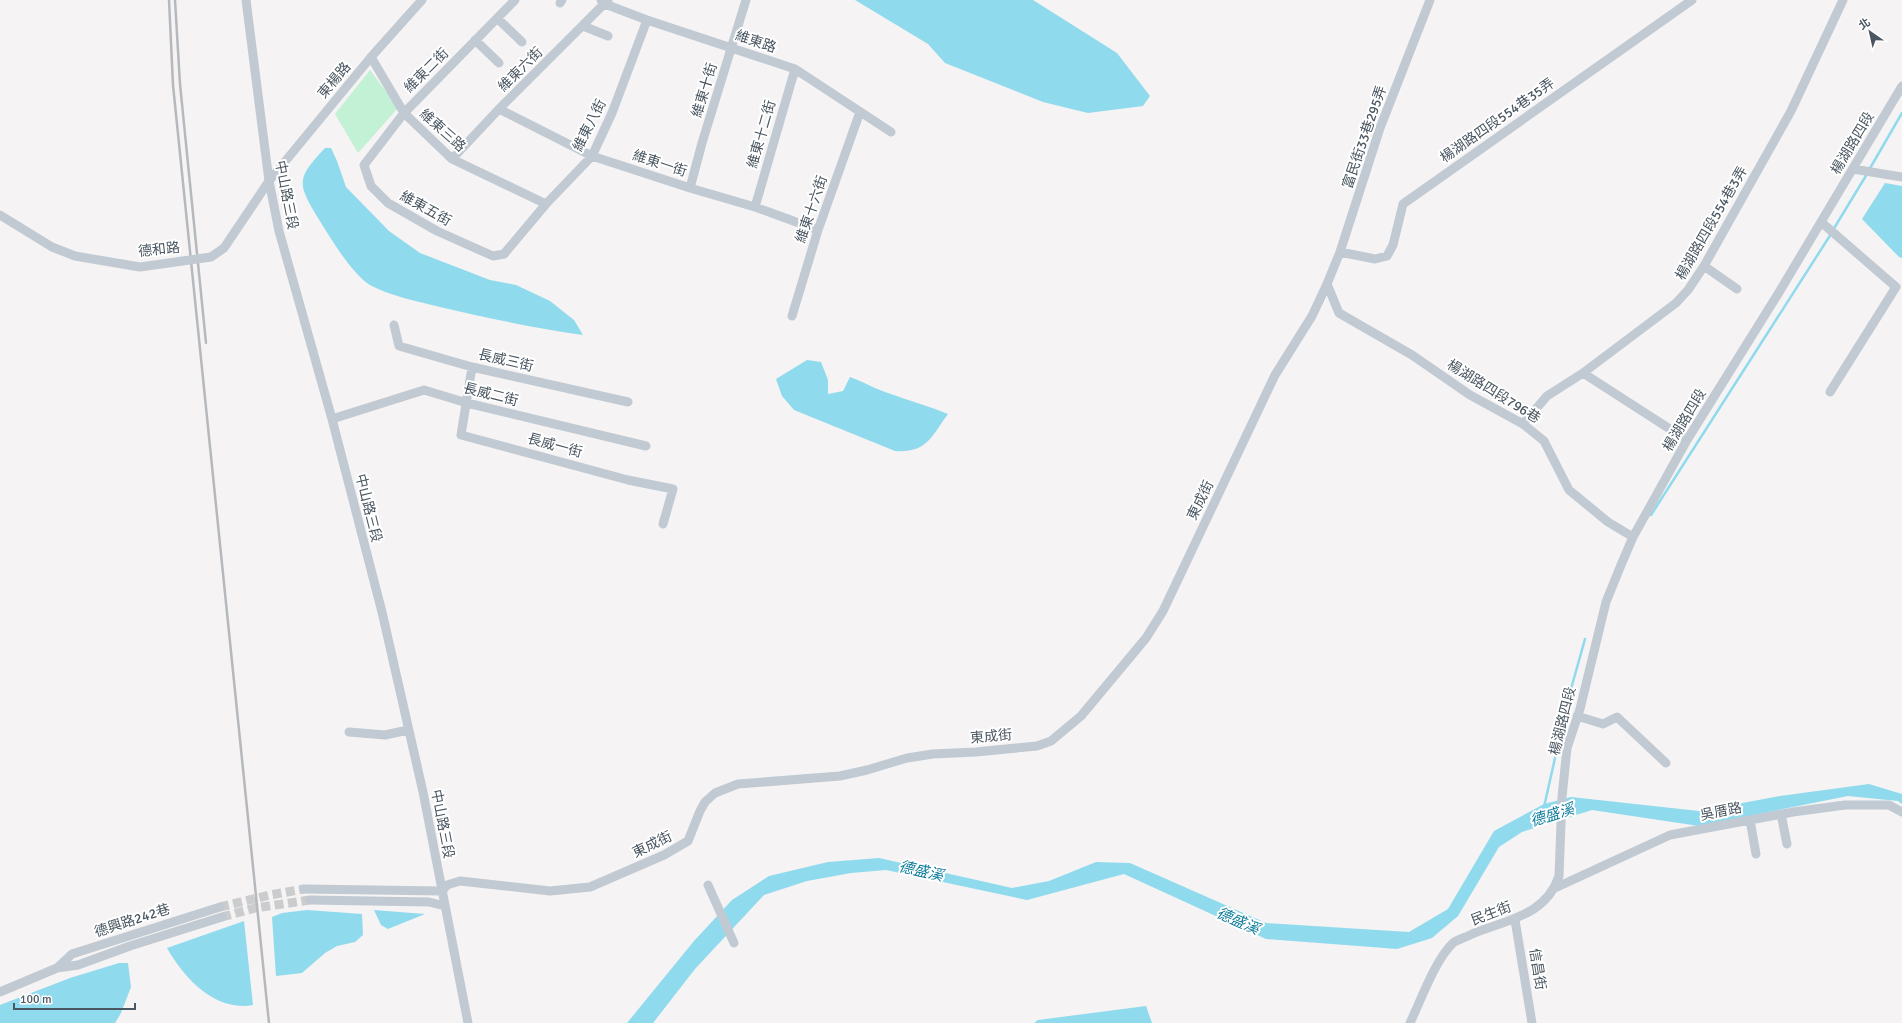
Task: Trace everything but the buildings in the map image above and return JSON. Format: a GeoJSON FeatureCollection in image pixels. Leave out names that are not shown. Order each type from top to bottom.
{"type":"FeatureCollection","features":[{"type":"Feature","properties":{"kind":"street","name":"中山路三段"},"geometry":{"type":"LineString","coordinates":[[246,0],[269,181],[279,231],[332,419],[382,612],[423,792],[468,1023]]}},
{"type":"Feature","properties":{"kind":"street","name":"東楊路"},"geometry":{"type":"LineString","coordinates":[[269,181],[371,57],[422,0]]}},
{"type":"Feature","properties":{"kind":"street","name":"維東二街"},"geometry":{"type":"LineString","coordinates":[[364,165],[404,112],[515,0]]}},
{"type":"Feature","properties":{"kind":"street","name":"維東十街"},"geometry":{"type":"LineString","coordinates":[[690,188],[746,0]]}},
{"type":"Feature","properties":{"kind":"street","name":"富民街33巷295弄"},"geometry":{"type":"LineString","coordinates":[[1327,284],[1340,252],[1380,128],[1430,0]]}},
{"type":"Feature","properties":{"kind":"street","name":"楊湖路四段554巷35弄"},"geometry":{"type":"LineString","coordinates":[[1340,252],[1375,259],[1387,256],[1393,245],[1403,204],[1692,0]]}},
{"type":"Feature","properties":{"kind":"street","name":"楊湖路四段554巷3弄"},"geometry":{"type":"LineString","coordinates":[[1523,424],[1547,396],[1583,374],[1676,304],[1688,290],[1704,266],[1791,112],[1844,0]]}},
{"type":"Feature","properties":{"kind":"street","name":"維東路"},"geometry":{"type":"LineString","coordinates":[[605,1],[647,20],[795,70],[891,132]]}},
{"type":"Feature","properties":{"kind":"street","name":"維東六街"},"geometry":{"type":"LineString","coordinates":[[452,159],[498,110],[583,26],[605,1]]}},
{"type":"Feature","properties":{"kind":"street"},"geometry":{"type":"LineString","coordinates":[[497,18],[522,42]]}},
{"type":"Feature","properties":{"kind":"street","name":"維東八街"},"geometry":{"type":"LineString","coordinates":[[493,256],[504,254],[546,204],[592,156],[612,113],[647,20]]}},
{"type":"Feature","properties":{"kind":"street"},"geometry":{"type":"LineString","coordinates":[[583,26],[608,36]]}},
{"type":"Feature","properties":{"kind":"street"},"geometry":{"type":"LineString","coordinates":[[475,40],[499,63]]}},
{"type":"Feature","properties":{"kind":"street","name":"維東三路"},"geometry":{"type":"LineString","coordinates":[[371,57],[404,112],[452,159],[546,204]]}},
{"type":"Feature","properties":{"kind":"street","name":"維東十二街"},"geometry":{"type":"LineString","coordinates":[[755,207],[795,70]]}},
{"type":"Feature","properties":{"kind":"street","name":"楊湖路四段"},"geometry":{"type":"LineString","coordinates":[[1555,888],[1559,876],[1560,823],[1567,748],[1577,716],[1606,602],[1634,537],[1687,440],[1778,294],[1902,86]]}},
{"type":"Feature","properties":{"kind":"street","name":"維東一街"},"geometry":{"type":"LineString","coordinates":[[498,110],[592,156],[690,188],[755,207],[818,230]]}},
{"type":"Feature","properties":{"kind":"street","name":"維東十六街"},"geometry":{"type":"LineString","coordinates":[[792,316],[818,230],[860,112]]}},
{"type":"Feature","properties":{"kind":"street","name":"維東五街"},"geometry":{"type":"LineString","coordinates":[[364,165],[371,186],[388,203],[437,231],[493,256]]}},
{"type":"Feature","properties":{"kind":"street"},"geometry":{"type":"LineString","coordinates":[[1852,169],[1902,177]]}},
{"type":"Feature","properties":{"kind":"street","name":"德和路"},"geometry":{"type":"LineString","coordinates":[[0,215],[52,247],[75,256],[140,267],[211,257],[224,248],[269,181]]}},
{"type":"Feature","properties":{"kind":"street"},"geometry":{"type":"LineString","coordinates":[[1821,222],[1896,287],[1830,392]]}},
{"type":"Feature","properties":{"kind":"street"},"geometry":{"type":"LineString","coordinates":[[1704,266],[1737,289]]}},
{"type":"Feature","properties":{"kind":"street","name":"楊湖路四段796巷"},"geometry":{"type":"LineString","coordinates":[[1327,284],[1339,313],[1412,355],[1470,394],[1523,424],[1544,441],[1569,490],[1608,522],[1634,537]]}},
{"type":"Feature","properties":{"kind":"street","name":"東成街"},"geometry":{"type":"LineString","coordinates":[[442,891],[447,885],[460,881],[550,891],[590,887],[664,855],[688,841],[705,802],[715,793],[738,784],[840,776],[867,770],[907,758],[933,754],[976,752],[1037,746],[1051,741],[1085,710],[1146,638],[1159,616],[1275,375],[1312,316],[1327,284]]}},
{"type":"Feature","properties":{"kind":"street","name":"長威三街"},"geometry":{"type":"LineString","coordinates":[[394,325],[398,346],[472,367],[628,402]]}},
{"type":"Feature","properties":{"kind":"street","name":"長威一街"},"geometry":{"type":"LineString","coordinates":[[472,367],[461,435],[628,480],[673,489],[664,524]]}},
{"type":"Feature","properties":{"kind":"street"},"geometry":{"type":"LineString","coordinates":[[1583,374],[1687,440]]}},
{"type":"Feature","properties":{"kind":"street","name":"長威二街"},"geometry":{"type":"LineString","coordinates":[[332,419],[424,390],[646,446]]}},
{"type":"Feature","properties":{"kind":"street"},"geometry":{"type":"LineString","coordinates":[[1577,716],[1603,724],[1617,717],[1666,763]]}},
{"type":"Feature","properties":{"kind":"street"},"geometry":{"type":"LineString","coordinates":[[349,732],[385,735],[408,730]]}},
{"type":"Feature","properties":{"kind":"street","name":"吳厝路"},"geometry":{"type":"LineString","coordinates":[[1555,888],[1670,835],[1781,814],[1853,805],[1889,805],[1902,812]]}},
{"type":"Feature","properties":{"kind":"street"},"geometry":{"type":"LineString","coordinates":[[1781,814],[1787,844]]}},
{"type":"Feature","properties":{"kind":"street"},"geometry":{"type":"LineString","coordinates":[[1750,820],[1756,854]]}},
{"type":"Feature","properties":{"kind":"street"},"geometry":{"type":"LineString","coordinates":[[708,885],[732,939]]}},
{"type":"Feature","properties":{"kind":"street","name":"民生街"},"geometry":{"type":"LineString","coordinates":[[1410,1023],[1437,965],[1454,942],[1515,920],[1548,898],[1555,888]]}},
{"type":"Feature","properties":{"kind":"street"},"geometry":{"type":"LineString","coordinates":[[304,889],[442,891]]}},
{"type":"Feature","properties":{"kind":"street"},"geometry":{"type":"LineString","coordinates":[[310,900],[429,902],[445,906]]}},
{"type":"Feature","properties":{"kind":"street","name":"德興路242巷"},"geometry":{"type":"LineString","coordinates":[[57,968],[72,954],[220,907]]}},
{"type":"Feature","properties":{"kind":"street","name":"德興路242巷"},"geometry":{"type":"LineString","coordinates":[[0,992],[57,968],[78,965],[130,946],[222,917]]}},
{"type":"Feature","properties":{"kind":"street","name":"信昌街"},"geometry":{"type":"LineString","coordinates":[[1515,920],[1532,1023]]}},
{"type":"Feature","properties":{"kind":"green space"},"geometry":{"type":"Polygon","coordinates":[[[370,70],[398,108],[358,153],[335,114],[370,70]]]}},
{"type":"Feature","properties":{"kind":"water"},"geometry":{"type":"Polygon","coordinates":[[[855,0],[1033,0],[1117,53],[1150,96],[1143,106],[1088,113],[1043,102],[945,63],[928,44],[855,0]]]}},
{"type":"Feature","properties":{"kind":"water"},"geometry":{"type":"Polygon","coordinates":[[[325,148],[331,148],[346,187],[389,231],[420,253],[490,280],[516,285],[550,301],[574,320],[583,335],[440,307],[394,295],[370,285],[348,264],[341,254],[311,206],[303,189],[303,182],[309,167],[325,148]]]}},
{"type":"Feature","properties":{"kind":"water"},"geometry":{"type":"Polygon","coordinates":[[[1885,183],[1902,186],[1902,258],[1899,257],[1862,219],[1885,183]]]}},
{"type":"Feature","properties":{"kind":"water"},"geometry":{"type":"Polygon","coordinates":[[[807,360],[821,362],[828,380],[828,394],[843,391],[850,377],[886,392],[948,414],[927,442],[914,449],[895,451],[794,410],[782,396],[776,379],[807,360]]]}},
{"type":"Feature","properties":{"kind":"water","name":"德盛溪"},"geometry":{"type":"Polygon","coordinates":[[[1869,784],[1902,794],[1902,804],[1898,801],[1848,796],[1699,826],[1592,810],[1522,832],[1499,847],[1458,916],[1432,938],[1397,949],[1266,939],[1124,874],[1027,900],[886,870],[851,873],[807,881],[764,895],[695,969],[653,1023],[627,1023],[694,941],[732,900],[769,876],[828,862],[879,858],[1012,888],[1049,881],[1096,862],[1130,863],[1266,923],[1409,932],[1448,909],[1494,831],[1544,804],[1571,797],[1699,811],[1780,796],[1869,784]]]}},
{"type":"Feature","properties":{"kind":"water"},"geometry":{"type":"Polygon","coordinates":[[[307,910],[362,914],[363,935],[355,942],[337,946],[325,953],[302,973],[276,976],[272,917],[282,913],[307,910]]]}},
{"type":"Feature","properties":{"kind":"water"},"geometry":{"type":"Polygon","coordinates":[[[374,910],[425,914],[388,929],[381,925],[374,910]]]}},
{"type":"Feature","properties":{"kind":"water"},"geometry":{"type":"Polygon","coordinates":[[[244,921],[253,1005],[239,1006],[214,998],[202,990],[182,971],[167,948],[244,921]]]}},
{"type":"Feature","properties":{"kind":"water"},"geometry":{"type":"Polygon","coordinates":[[[119,963],[128,963],[131,987],[121,1013],[115,1023],[0,1023],[0,1005],[70,978],[119,963]]]}},
{"type":"Feature","properties":{"kind":"water"},"geometry":{"type":"Polygon","coordinates":[[[1146,1006],[1152,1023],[1034,1023],[1038,1020],[1146,1006]]]}},
{"type":"Feature","properties":{"kind":"waterway"},"geometry":{"type":"LineString","coordinates":[[1869,170],[1902,113]]}},
{"type":"Feature","properties":{"kind":"waterway"},"geometry":{"type":"LineString","coordinates":[[1833,230],[1867,174]]}},
{"type":"Feature","properties":{"kind":"waterway"},"geometry":{"type":"LineString","coordinates":[[1651,515],[1831,234]]}},
{"type":"Feature","properties":{"kind":"waterway","name":"德盛溪"},"geometry":{"type":"LineString","coordinates":[[1544,807],[1569,696],[1585,639]]}},
{"type":"Feature","properties":{"kind":"tunnel"},"geometry":{"type":"LineString","coordinates":[[220,907],[270,895],[304,889]]}},
{"type":"Feature","properties":{"kind":"tunnel"},"geometry":{"type":"LineString","coordinates":[[222,917],[255,908],[310,900]]}},
{"type":"Feature","properties":{"kind":"railway"},"geometry":{"type":"LineString","coordinates":[[169,0],[173,85],[269,1023]]}},
{"type":"Feature","properties":{"kind":"railway"},"geometry":{"type":"LineString","coordinates":[[175,0],[180,84],[206,343]]}}]}
